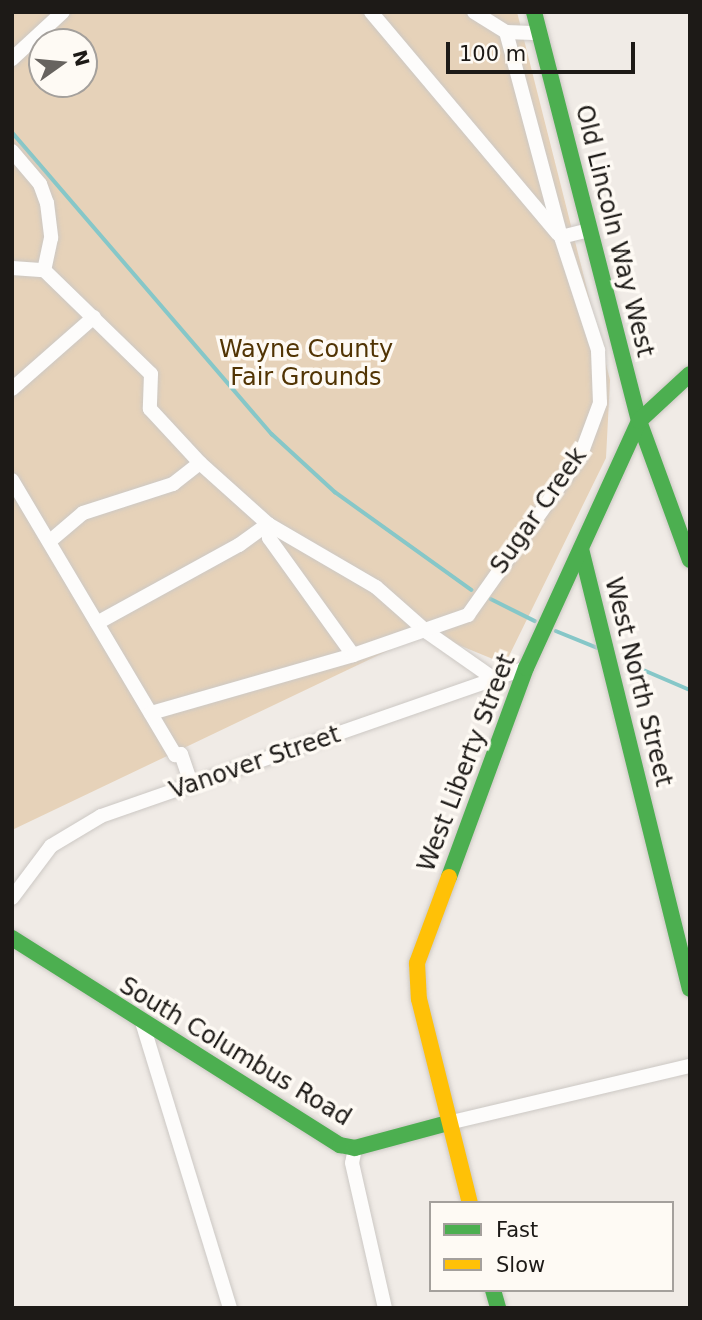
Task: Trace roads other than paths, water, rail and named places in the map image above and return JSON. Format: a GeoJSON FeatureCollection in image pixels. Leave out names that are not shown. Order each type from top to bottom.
{"type":"FeatureCollection","features":[{"type":"Feature","properties":{"kind":"main road","name":"Old Lincoln Way West"},"geometry":{"type":"LineString","coordinates":[[534,12],[639,421],[690,560]]}},
{"type":"Feature","properties":{"kind":"main road","name":"West Liberty Street"},"geometry":{"type":"LineString","coordinates":[[469,1201],[415,981],[417,964],[526,668],[639,421],[690,374]]}},
{"type":"Feature","properties":{"kind":"main road","name":"West North Street"},"geometry":{"type":"LineString","coordinates":[[581,550],[690,989]]}},
{"type":"Feature","properties":{"kind":"main road","name":"South Columbus Road"},"geometry":{"type":"LineString","coordinates":[[12,938],[327,1138],[355,1149],[448,1123]]}},
{"type":"Feature","properties":{"kind":"street"},"geometry":{"type":"LineString","coordinates":[[12,59],[62,12]]}},
{"type":"Feature","properties":{"kind":"street"},"geometry":{"type":"LineString","coordinates":[[371,12],[561,237],[590,230]]}},
{"type":"Feature","properties":{"kind":"street"},"geometry":{"type":"LineString","coordinates":[[474,12],[506,32],[540,33]]}},
{"type":"Feature","properties":{"kind":"street","name":"Sugar Creek"},"geometry":{"type":"LineString","coordinates":[[151,713],[427,632],[468,615],[580,457],[592,431],[600,403],[598,350],[561,237],[506,32]]}},
{"type":"Feature","properties":{"kind":"street"},"geometry":{"type":"LineString","coordinates":[[12,151],[40,184],[47,203],[51,238],[44,270]]}},
{"type":"Feature","properties":{"kind":"street"},"geometry":{"type":"LineString","coordinates":[[12,268],[44,270],[94,317],[151,374],[150,409],[200,463],[268,524],[376,587],[427,632],[494,679]]}},
{"type":"Feature","properties":{"kind":"street"},"geometry":{"type":"LineString","coordinates":[[12,389],[94,317]]}},
{"type":"Feature","properties":{"kind":"street"},"geometry":{"type":"LineString","coordinates":[[50,541],[83,513],[173,484],[200,463]]}},
{"type":"Feature","properties":{"kind":"street"},"geometry":{"type":"LineString","coordinates":[[12,480],[175,755],[181,754],[192,786]]}},
{"type":"Feature","properties":{"kind":"street"},"geometry":{"type":"LineString","coordinates":[[97,623],[239,545],[268,524]]}},
{"type":"Feature","properties":{"kind":"street"},"geometry":{"type":"LineString","coordinates":[[268,524],[269,538],[352,655]]}},
{"type":"Feature","properties":{"kind":"street","name":"Vanover Street"},"geometry":{"type":"LineString","coordinates":[[12,898],[51,846],[101,816],[526,668]]}},
{"type":"Feature","properties":{"kind":"street"},"geometry":{"type":"LineString","coordinates":[[142,1022],[230,1308]]}},
{"type":"Feature","properties":{"kind":"street"},"geometry":{"type":"LineString","coordinates":[[448,1123],[690,1066]]}},
{"type":"Feature","properties":{"kind":"street"},"geometry":{"type":"LineString","coordinates":[[355,1149],[352,1163],[386,1308]]}},
{"type":"Feature","properties":{"kind":"waterway"},"geometry":{"type":"LineString","coordinates":[[12,132],[272,434],[335,492],[472,590]]}},
{"type":"Feature","properties":{"kind":"waterway"},"geometry":{"type":"LineString","coordinates":[[491,599],[535,621]]}},
{"type":"Feature","properties":{"kind":"waterway"},"geometry":{"type":"LineString","coordinates":[[556,631],[598,648]]}},
{"type":"Feature","properties":{"kind":"waterway"},"geometry":{"type":"LineString","coordinates":[[625,662],[690,690]]}},
{"type":"Feature","properties":{"kind":"park label","name":"Wayne County Fair Grounds"},"geometry":{"type":"Point","coordinates":[306,364]}}]}
